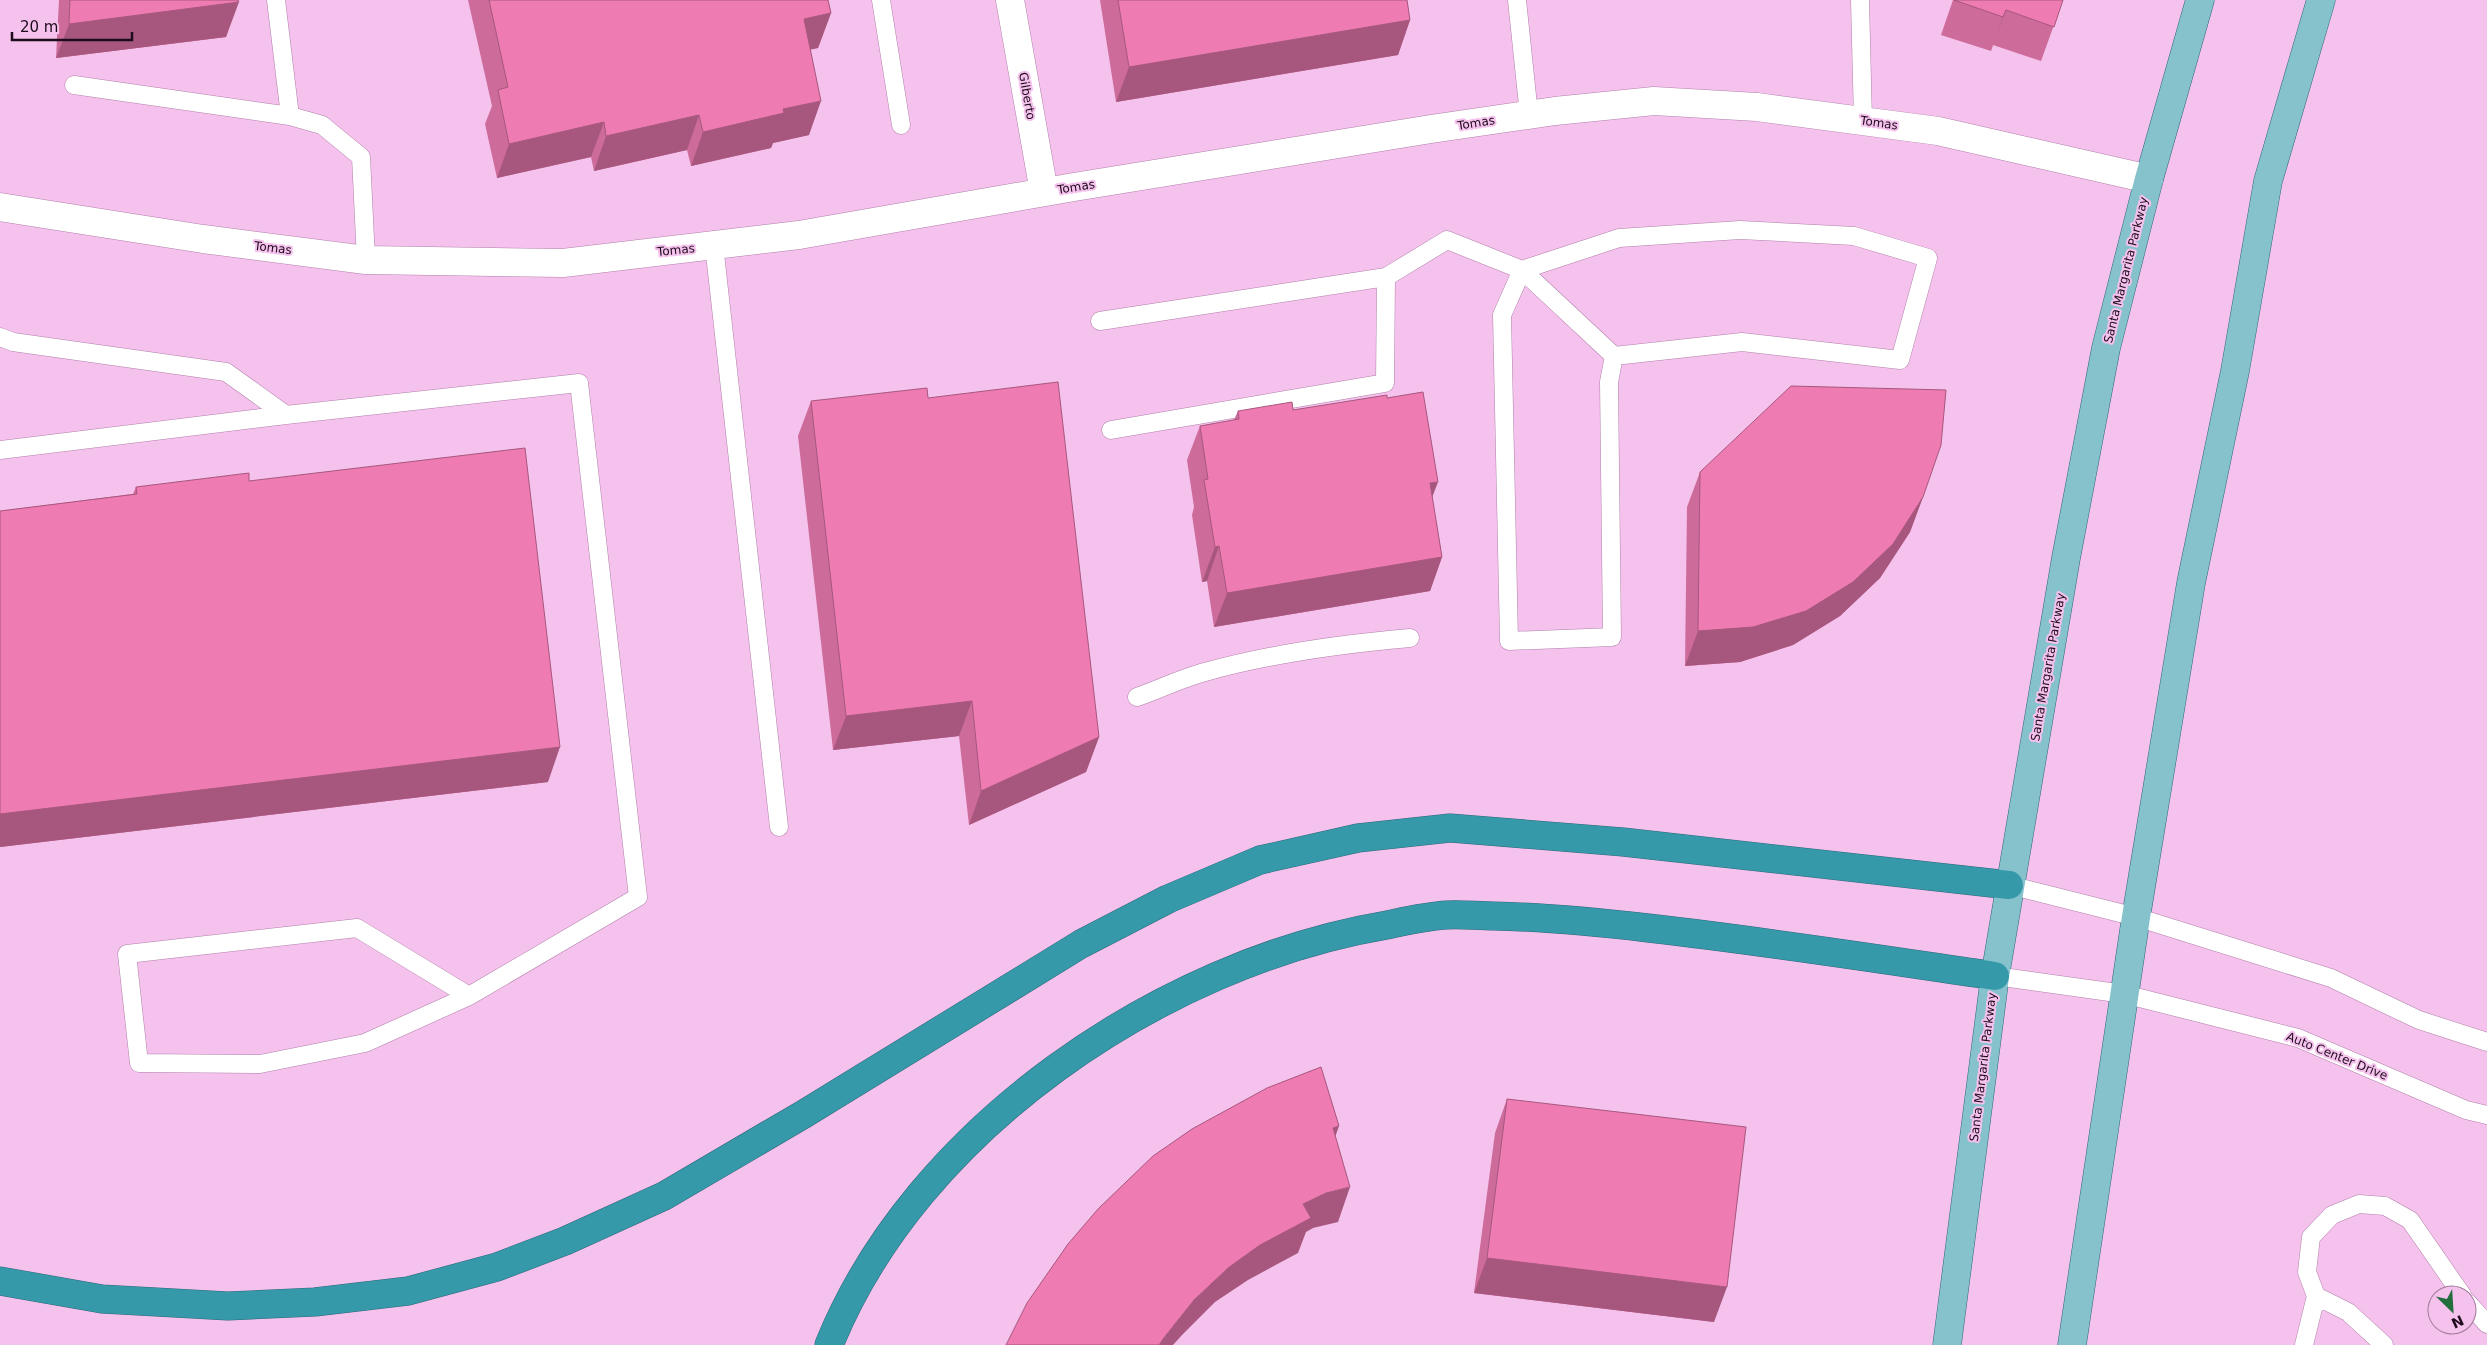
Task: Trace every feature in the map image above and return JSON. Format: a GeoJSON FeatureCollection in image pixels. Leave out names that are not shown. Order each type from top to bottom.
{"type":"FeatureCollection","features":[{"type":"Feature","properties":{"kind":"highway"},"geometry":{"type":"LineString","coordinates":[[0,1281],[102,1299],[228,1306],[315,1302],[408,1291],[497,1267],[565,1242],[664,1196],[804,1114],[1081,944],[1168,900],[1260,860],[1358,838],[1450,828],[1632,843],[2009,884]]}},
{"type":"Feature","properties":{"kind":"highway"},"geometry":{"type":"LineString","coordinates":[[829,1345],[872,1257],[943,1168],[1022,1092],[1107,1032],[1180,992],[1268,954],[1352,930],[1446,915],[1557,918],[1724,937],[1995,976]]}},
{"type":"Feature","properties":{"kind":"main road","name":"Santa Margarita Parkway"},"geometry":{"type":"LineString","coordinates":[[1947,1345],[1995,976],[2009,884],[2106,348],[2149,179],[2200,0]]}},
{"type":"Feature","properties":{"kind":"main road"},"geometry":{"type":"LineString","coordinates":[[2072,1345],[2136,917],[2191,583],[2235,371],[2268,181],[2321,0]]}},
{"type":"Feature","properties":{"kind":"street","name":"Gilberto"},"geometry":{"type":"LineString","coordinates":[[1010,0],[1044,192]]}},
{"type":"Feature","properties":{"kind":"street","name":"Tomas"},"geometry":{"type":"LineString","coordinates":[[0,207],[203,239],[366,260],[563,262],[798,236],[1044,192],[1529,115],[1654,101],[1757,107],[1938,131],[2149,179]]}},
{"type":"Feature","properties":{"kind":"lane"},"geometry":{"type":"LineString","coordinates":[[276,0],[290,116]]}},
{"type":"Feature","properties":{"kind":"lane"},"geometry":{"type":"LineString","coordinates":[[880,0],[901,125]]}},
{"type":"Feature","properties":{"kind":"lane"},"geometry":{"type":"LineString","coordinates":[[1517,0],[1529,115]]}},
{"type":"Feature","properties":{"kind":"lane"},"geometry":{"type":"LineString","coordinates":[[1860,0],[1863,121]]}},
{"type":"Feature","properties":{"kind":"lane"},"geometry":{"type":"LineString","coordinates":[[74,85],[290,116],[322,126],[361,157],[366,260]]}},
{"type":"Feature","properties":{"kind":"lane"},"geometry":{"type":"LineString","coordinates":[[1100,321],[1386,277],[1447,240],[1522,270],[1614,356],[1742,342],[1900,360],[1928,258],[1854,236],[1740,230],[1619,238],[1522,270],[1502,315],[1509,641],[1612,637],[1609,382],[1614,356]]}},
{"type":"Feature","properties":{"kind":"lane"},"geometry":{"type":"LineString","coordinates":[[714,245],[780,827]]}},
{"type":"Feature","properties":{"kind":"lane"},"geometry":{"type":"LineString","coordinates":[[1111,430],[1385,383],[1386,277]]}},
{"type":"Feature","properties":{"kind":"lane"},"geometry":{"type":"LineString","coordinates":[[0,338],[13,342],[226,372],[286,415]]}},
{"type":"Feature","properties":{"kind":"lane"},"geometry":{"type":"LineString","coordinates":[[0,450],[286,415],[579,383],[638,897],[469,996],[365,1043],[260,1064],[139,1063],[127,954],[357,928],[469,996]]}},
{"type":"Feature","properties":{"kind":"lane"},"geometry":{"type":"LineString","coordinates":[[1137,697],[1204,672],[1276,655],[1342,644],[1410,638]]}},
{"type":"Feature","properties":{"kind":"lane"},"geometry":{"type":"LineString","coordinates":[[2009,884],[2136,917],[2331,978],[2419,1020],[2487,1042]]}},
{"type":"Feature","properties":{"kind":"lane","name":"Auto Center Drive"},"geometry":{"type":"LineString","coordinates":[[1995,976],[2124,994],[2298,1038],[2466,1110],[2487,1115]]}},
{"type":"Feature","properties":{"kind":"lane"},"geometry":{"type":"LineString","coordinates":[[2304,1345],[2316,1296],[2307,1272],[2311,1237],[2332,1215],[2359,1204],[2385,1206],[2410,1220],[2454,1285]]}},
{"type":"Feature","properties":{"kind":"lane"},"geometry":{"type":"LineString","coordinates":[[2316,1296],[2348,1312],[2384,1345]]}},
{"type":"Feature","properties":{"kind":"lane"},"geometry":{"type":"LineString","coordinates":[[2477,1313],[2487,1324]]}},
{"type":"Feature","properties":{"kind":"building"},"geometry":{"type":"Polygon","coordinates":[[[70,0],[238,0],[239,2],[69,24],[70,0]]]}},
{"type":"Feature","properties":{"kind":"building"},"geometry":{"type":"Polygon","coordinates":[[[489,0],[828,0],[831,13],[804,19],[821,101],[783,109],[784,113],[703,132],[699,115],[606,136],[604,122],[509,144],[498,90],[508,87],[489,0]]]}},
{"type":"Feature","properties":{"kind":"building"},"geometry":{"type":"Polygon","coordinates":[[[1118,0],[1407,0],[1410,20],[1129,67],[1118,0]]]}},
{"type":"Feature","properties":{"kind":"building"},"geometry":{"type":"Polygon","coordinates":[[[1954,0],[2063,0],[2054,27],[2006,10],[2003,17],[1954,0]]]}},
{"type":"Feature","properties":{"kind":"building"},"geometry":{"type":"Polygon","coordinates":[[[1058,382],[1099,737],[981,791],[972,701],[846,716],[811,401],[927,388],[928,398],[1058,382]]]}},
{"type":"Feature","properties":{"kind":"building"},"geometry":{"type":"Polygon","coordinates":[[[1791,386],[1946,390],[1941,445],[1923,497],[1893,544],[1853,582],[1806,611],[1753,627],[1698,631],[1700,472],[1791,386]]]}},
{"type":"Feature","properties":{"kind":"building"},"geometry":{"type":"Polygon","coordinates":[[[1423,392],[1438,482],[1430,483],[1442,557],[1227,593],[1219,546],[1215,547],[1204,480],[1208,479],[1200,426],[1239,419],[1238,411],[1292,402],[1293,410],[1387,395],[1387,398],[1423,392]]]}},
{"type":"Feature","properties":{"kind":"building"},"geometry":{"type":"Polygon","coordinates":[[[525,448],[560,747],[0,814],[0,511],[137,494],[136,487],[249,473],[249,481],[525,448]]]}},
{"type":"Feature","properties":{"kind":"building"},"geometry":{"type":"Polygon","coordinates":[[[1321,1067],[1339,1126],[1333,1128],[1350,1187],[1326,1193],[1303,1204],[1311,1218],[1260,1245],[1228,1268],[1194,1300],[1159,1345],[1006,1345],[1027,1303],[1068,1244],[1098,1209],[1153,1156],[1192,1129],[1267,1088],[1321,1067]]]}},
{"type":"Feature","properties":{"kind":"building"},"geometry":{"type":"Polygon","coordinates":[[[1507,1099],[1746,1127],[1727,1287],[1487,1258],[1507,1099]]]}}]}
